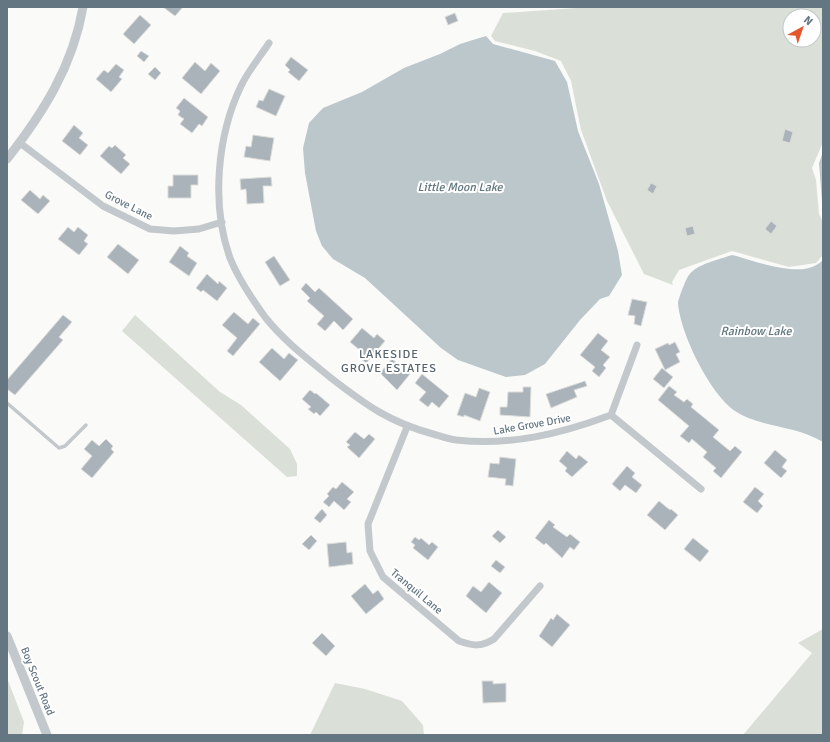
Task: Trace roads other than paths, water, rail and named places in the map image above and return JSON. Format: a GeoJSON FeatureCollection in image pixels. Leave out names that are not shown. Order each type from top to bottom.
{"type":"FeatureCollection","features":[{"type":"Feature","properties":{"kind":"street"},"geometry":{"type":"LineString","coordinates":[[7,159],[46,106],[62,75],[76,38],[83,7]]}},
{"type":"Feature","properties":{"kind":"street","name":"Lake Grove Drive"},"geometry":{"type":"LineString","coordinates":[[269,43],[241,86],[224,129],[218,178],[222,222],[230,257],[249,294],[266,318],[298,352],[368,407],[407,427],[454,440],[501,442],[569,430],[611,415]]}},
{"type":"Feature","properties":{"kind":"street","name":"Grove Lane"},"geometry":{"type":"LineString","coordinates":[[20,143],[103,206],[150,229],[174,231],[199,229],[222,222]]}},
{"type":"Feature","properties":{"kind":"street"},"geometry":{"type":"LineString","coordinates":[[637,345],[611,415],[701,489]]}},
{"type":"Feature","properties":{"kind":"street","name":"Tranquil Lane"},"geometry":{"type":"LineString","coordinates":[[407,427],[368,524],[370,551],[383,577],[459,641],[473,646],[484,645],[494,639],[540,586]]}},
{"type":"Feature","properties":{"kind":"street","name":"Boy Scout Road"},"geometry":{"type":"LineString","coordinates":[[7,636],[47,735]]}},
{"type":"Feature","properties":{"kind":"lane"},"geometry":{"type":"LineString","coordinates":[[7,403],[59,448],[65,446],[86,425]]}},
{"type":"Feature","properties":{"kind":"water","name":"Little Moon Lake"},"geometry":{"type":"Polygon","coordinates":[[[486,36],[493,44],[555,61],[567,82],[578,131],[599,184],[618,251],[622,275],[609,296],[600,299],[580,320],[545,364],[525,375],[506,377],[458,360],[441,348],[365,278],[333,259],[322,246],[316,231],[305,173],[303,148],[309,123],[323,108],[362,92],[404,68],[440,54],[460,44],[486,36]]]}},
{"type":"Feature","properties":{"kind":"water"},"geometry":{"type":"Polygon","coordinates":[[[823,152],[823,214],[819,163],[823,152]]]}},
{"type":"Feature","properties":{"kind":"water","name":"Rainbow Lake"},"geometry":{"type":"Polygon","coordinates":[[[732,255],[779,268],[792,269],[804,269],[814,266],[823,260],[823,442],[802,432],[756,421],[735,411],[725,403],[716,391],[690,346],[680,316],[678,303],[686,280],[692,271],[697,268],[715,260],[732,255]]]}},
{"type":"Feature","properties":{"kind":"district","name":"LAKESIDE GROVE ESTATES"},"geometry":{"type":"Point","coordinates":[389,361]}}]}
